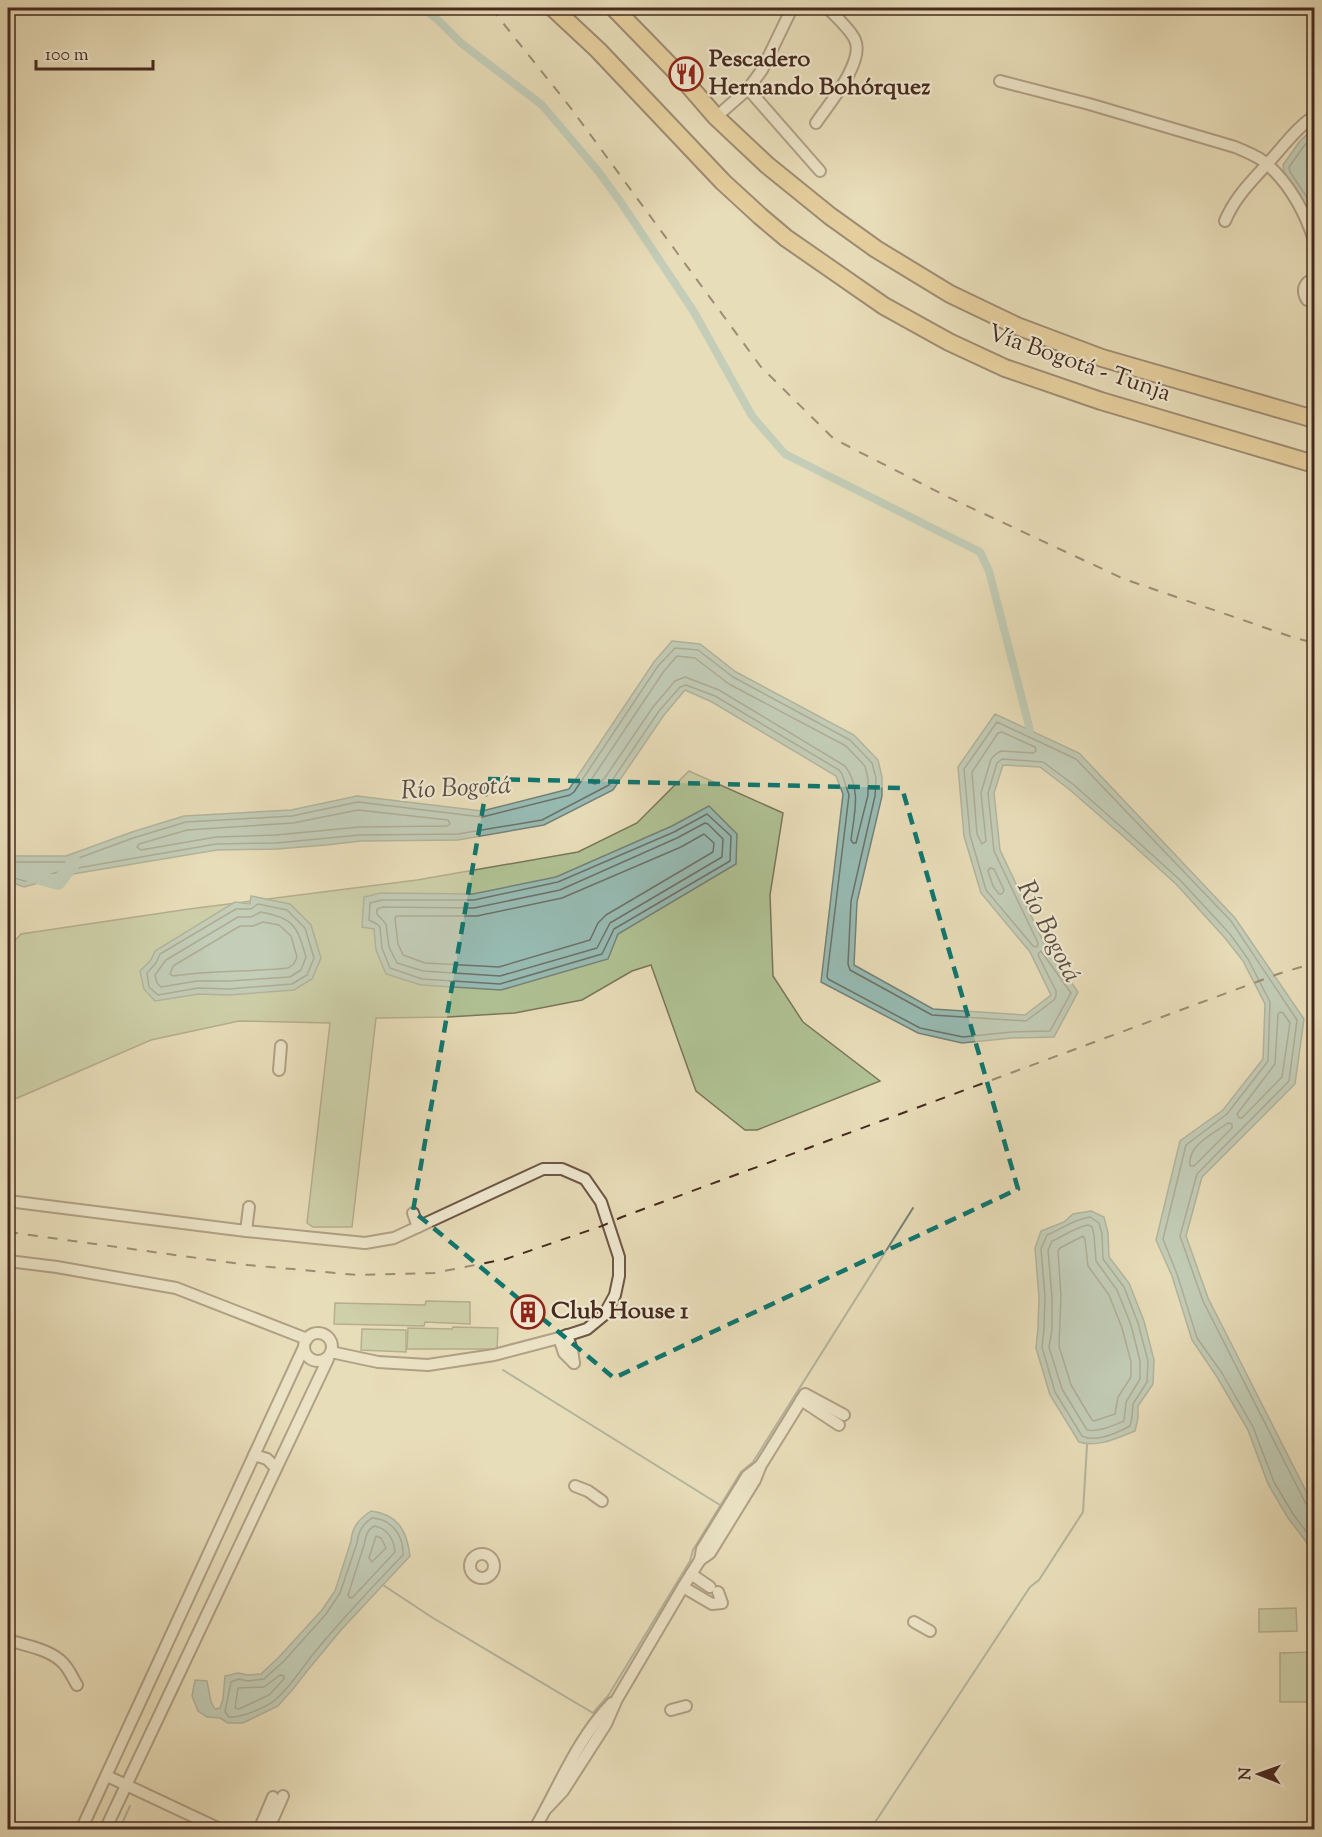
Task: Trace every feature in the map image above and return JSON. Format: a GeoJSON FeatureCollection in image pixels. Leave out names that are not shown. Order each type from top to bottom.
{"type":"FeatureCollection","features":[{"type":"Feature","properties":{"kind":"highway","name":"Vía Bogotá - Tunja"},"geometry":{"type":"LineString","coordinates":[[553,8],[598,50],[723,182],[760,216],[786,238],[884,306],[949,342],[1005,368],[1101,400],[1314,464]]}},
{"type":"Feature","properties":{"kind":"highway","name":"Vía Bogotá - Tunja"},"geometry":{"type":"LineString","coordinates":[[614,8],[753,154],[830,216],[876,249],[950,294],[1017,326],[1102,358],[1314,420]]}},
{"type":"Feature","properties":{"kind":"street"},"geometry":{"type":"LineString","coordinates":[[716,117],[748,89],[762,70],[792,8]]}},
{"type":"Feature","properties":{"kind":"street"},"geometry":{"type":"LineString","coordinates":[[816,123],[853,68],[857,56],[855,40],[828,8]]}},
{"type":"Feature","properties":{"kind":"street"},"geometry":{"type":"LineString","coordinates":[[1000,81],[1089,104],[1252,154],[1267,164],[1300,207],[1314,240]]}},
{"type":"Feature","properties":{"kind":"street"},"geometry":{"type":"LineString","coordinates":[[748,89],[820,171]]}},
{"type":"Feature","properties":{"kind":"street"},"geometry":{"type":"LineString","coordinates":[[1226,221],[1231,207],[1247,185],[1290,137],[1314,116]]}},
{"type":"Feature","properties":{"kind":"street"},"geometry":{"type":"LineString","coordinates":[[1314,278],[1303,288],[1307,300],[1314,301]]}},
{"type":"Feature","properties":{"kind":"street"},"geometry":{"type":"LineString","coordinates":[[279,1070],[281,1046]]}},
{"type":"Feature","properties":{"kind":"street"},"geometry":{"type":"LineString","coordinates":[[8,1201],[246,1231],[365,1243],[394,1238],[543,1169],[562,1169],[585,1179],[601,1202],[619,1257],[619,1276],[615,1295],[604,1315],[587,1329],[495,1355],[428,1365],[329,1356],[317,1361],[305,1352],[306,1343]]}},
{"type":"Feature","properties":{"kind":"street"},"geometry":{"type":"LineString","coordinates":[[246,1231],[249,1207]]}},
{"type":"Feature","properties":{"kind":"street"},"geometry":{"type":"LineString","coordinates":[[413,1214],[418,1227]]}},
{"type":"Feature","properties":{"kind":"street"},"geometry":{"type":"LineString","coordinates":[[8,1261],[57,1267],[176,1288],[306,1343]]}},
{"type":"Feature","properties":{"kind":"street"},"geometry":{"type":"LineString","coordinates":[[81,1830],[306,1343],[316,1333],[325,1335],[331,1343],[329,1356],[105,1830]]}},
{"type":"Feature","properties":{"kind":"street"},"geometry":{"type":"LineString","coordinates":[[534,1830],[556,1786],[598,1718],[616,1699],[700,1560],[702,1549],[747,1476],[761,1465],[803,1397],[841,1420]]}},
{"type":"Feature","properties":{"kind":"street"},"geometry":{"type":"LineString","coordinates":[[254,1455],[267,1459],[276,1468]]}},
{"type":"Feature","properties":{"kind":"street"},"geometry":{"type":"LineString","coordinates":[[575,1486],[588,1491],[602,1501]]}},
{"type":"Feature","properties":{"kind":"street"},"geometry":{"type":"LineString","coordinates":[[683,1587],[711,1604],[722,1603],[714,1590],[691,1574]]}},
{"type":"Feature","properties":{"kind":"street"},"geometry":{"type":"LineString","coordinates":[[914,1622],[930,1630]]}},
{"type":"Feature","properties":{"kind":"street"},"geometry":{"type":"LineString","coordinates":[[8,1640],[45,1652],[60,1660],[69,1670],[77,1685]]}},
{"type":"Feature","properties":{"kind":"street"},"geometry":{"type":"LineString","coordinates":[[672,1710],[686,1706]]}},
{"type":"Feature","properties":{"kind":"street"},"geometry":{"type":"LineString","coordinates":[[107,1776],[222,1830]]}},
{"type":"Feature","properties":{"kind":"street"},"geometry":{"type":"LineString","coordinates":[[259,1830],[278,1796],[268,1830]]}},
{"type":"Feature","properties":{"kind":"highlighted area"},"geometry":{"type":"Polygon","coordinates":[[[488,779],[902,788],[1018,1189],[614,1378],[413,1211],[488,779]]]}},
{"type":"Feature","properties":{"kind":"green space"},"geometry":{"type":"Polygon","coordinates":[[[689,771],[783,813],[770,895],[773,976],[803,1022],[880,1081],[757,1130],[745,1130],[696,1091],[651,965],[632,971],[582,1000],[515,1013],[376,1018],[352,1227],[313,1227],[307,1223],[330,1023],[239,1021],[151,1040],[8,1102],[8,948],[21,934],[189,909],[417,880],[578,852],[637,823],[689,771]]]}},
{"type":"Feature","properties":{"kind":"green space"},"geometry":{"type":"Polygon","coordinates":[[[426,1301],[470,1302],[470,1324],[425,1322],[424,1326],[334,1324],[335,1303],[425,1305],[426,1301]]]}},
{"type":"Feature","properties":{"kind":"green space"},"geometry":{"type":"Polygon","coordinates":[[[453,1327],[498,1328],[497,1349],[407,1349],[408,1328],[452,1329],[453,1327]]]}},
{"type":"Feature","properties":{"kind":"green space"},"geometry":{"type":"Polygon","coordinates":[[[362,1329],[406,1330],[406,1352],[361,1350],[362,1329]]]}},
{"type":"Feature","properties":{"kind":"green space"},"geometry":{"type":"Polygon","coordinates":[[[1296,1608],[1297,1631],[1259,1632],[1259,1609],[1296,1608]]]}},
{"type":"Feature","properties":{"kind":"green space"},"geometry":{"type":"Polygon","coordinates":[[[1314,1652],[1314,1702],[1280,1702],[1280,1653],[1314,1652]]]}},
{"type":"Feature","properties":{"kind":"water"},"geometry":{"type":"Polygon","coordinates":[[[1314,128],[1314,224],[1309,210],[1284,173],[1283,165],[1300,141],[1314,128]]]}},
{"type":"Feature","properties":{"kind":"water"},"geometry":{"type":"Polygon","coordinates":[[[672,641],[700,644],[736,672],[854,735],[878,760],[882,777],[882,796],[857,902],[854,965],[933,1009],[1025,1015],[1051,995],[1030,952],[981,893],[964,836],[958,767],[995,714],[1079,753],[1235,918],[1304,1019],[1295,1084],[1202,1177],[1186,1236],[1208,1298],[1314,1507],[1314,1552],[1288,1518],[1268,1484],[1248,1430],[1192,1340],[1172,1276],[1156,1240],[1180,1141],[1223,1110],[1263,1059],[1265,1004],[1243,961],[1176,884],[1070,790],[1040,767],[1003,765],[994,793],[1000,850],[1045,945],[1078,992],[1054,1037],[962,1043],[918,1033],[821,982],[843,794],[836,776],[712,702],[685,690],[664,715],[613,790],[544,825],[458,840],[361,841],[277,849],[217,850],[67,875],[24,887],[8,881],[8,856],[66,856],[184,816],[291,810],[357,796],[482,811],[569,789],[654,662],[672,641]]]}},
{"type":"Feature","properties":{"kind":"water"},"geometry":{"type":"Polygon","coordinates":[[[709,806],[737,834],[736,864],[618,934],[608,959],[501,990],[421,985],[386,974],[376,950],[374,929],[362,927],[364,897],[381,893],[473,894],[556,877],[672,826],[709,806]]]}},
{"type":"Feature","properties":{"kind":"water"},"geometry":{"type":"Polygon","coordinates":[[[251,896],[290,904],[311,925],[321,958],[312,979],[294,990],[229,995],[199,994],[155,1001],[144,989],[140,971],[151,960],[155,951],[235,902],[250,904],[251,896]]]}},
{"type":"Feature","properties":{"kind":"water"},"geometry":{"type":"Polygon","coordinates":[[[1091,1211],[1104,1217],[1108,1233],[1109,1257],[1129,1283],[1144,1321],[1154,1360],[1153,1384],[1138,1406],[1135,1431],[1107,1441],[1086,1444],[1079,1442],[1050,1395],[1036,1348],[1039,1297],[1035,1248],[1041,1231],[1064,1222],[1073,1214],[1091,1211]]]}},
{"type":"Feature","properties":{"kind":"water"},"geometry":{"type":"Polygon","coordinates":[[[371,1511],[388,1516],[400,1525],[410,1556],[341,1630],[278,1706],[243,1723],[228,1723],[220,1718],[207,1717],[198,1711],[192,1696],[195,1680],[207,1681],[211,1702],[215,1709],[220,1708],[225,1676],[238,1673],[261,1674],[322,1610],[335,1591],[355,1527],[371,1511]]]}},
{"type":"Feature","properties":{"kind":"waterway"},"geometry":{"type":"LineString","coordinates":[[423,8],[461,43],[542,105],[598,171],[694,312],[752,416],[785,454],[980,552],[989,571],[1030,730]]}},
{"type":"Feature","properties":{"kind":"waterway","name":"Río Bogotá"},"geometry":{"type":"LineString","coordinates":[[8,868],[58,883],[74,862]]}},
{"type":"Feature","properties":{"kind":"waterway"},"geometry":{"type":"LineString","coordinates":[[383,1585],[433,1618],[593,1713],[608,1696],[741,1472],[753,1462],[913,1208]]}},
{"type":"Feature","properties":{"kind":"waterway"},"geometry":{"type":"LineString","coordinates":[[503,1370],[720,1505]]}},
{"type":"Feature","properties":{"kind":"waterway"},"geometry":{"type":"LineString","coordinates":[[870,1830],[1030,1587],[1039,1580],[1083,1512],[1087,1445]]}},
{"type":"Feature","properties":{"kind":"waterway"},"geometry":{"type":"LineString","coordinates":[[119,1830],[130,1806]]}},
{"type":"Feature","properties":{"kind":"railway"},"geometry":{"type":"LineString","coordinates":[[491,8],[570,107],[761,367],[834,439],[948,497],[1124,579],[1314,643]]}},
{"type":"Feature","properties":{"kind":"railway"},"geometry":{"type":"LineString","coordinates":[[8,1232],[248,1265],[357,1275],[434,1273],[506,1259],[602,1226],[1278,974],[1314,963]]}},
{"type":"Feature","properties":{"kind":"place","name":"Pescadero Hernando Bohórquez"},"geometry":{"type":"Point","coordinates":[686,74]}},
{"type":"Feature","properties":{"kind":"place","name":"Club House 1"},"geometry":{"type":"Point","coordinates":[528,1312]}}]}
